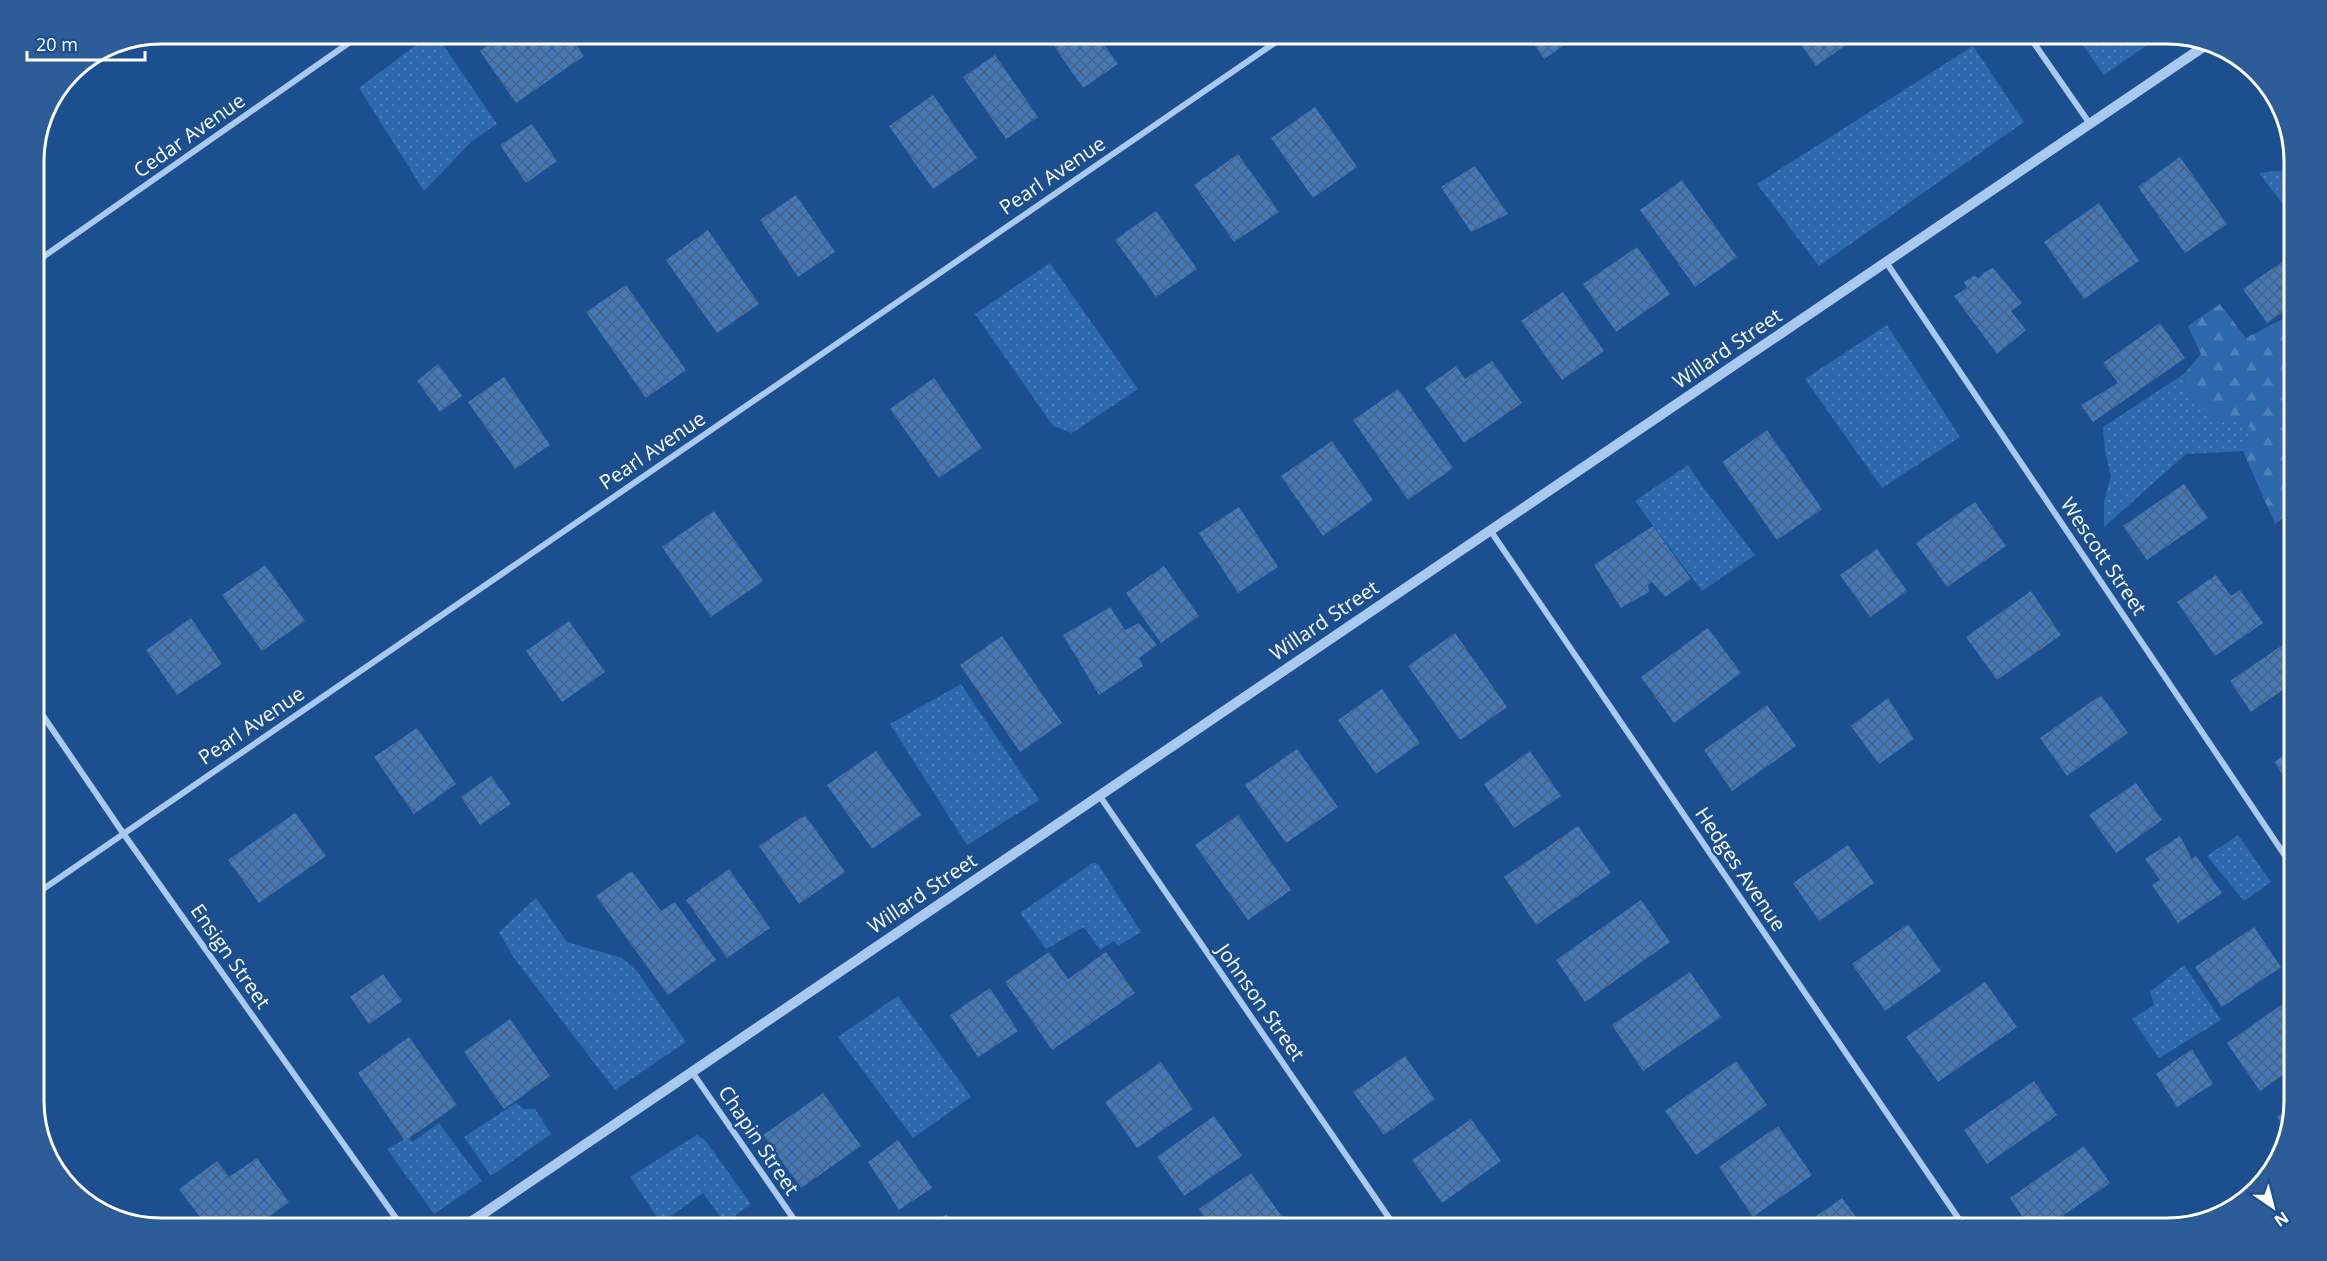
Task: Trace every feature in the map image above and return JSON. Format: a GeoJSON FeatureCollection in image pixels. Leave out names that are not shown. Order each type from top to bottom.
{"type":"FeatureCollection","features":[{"type":"Feature","properties":{"kind":"street","name":"Cedar Avenue"},"geometry":{"type":"LineString","coordinates":[[44,256],[347,44]]}},
{"type":"Feature","properties":{"kind":"street","name":"Pearl Avenue"},"geometry":{"type":"LineString","coordinates":[[44,888],[1273,44]]}},
{"type":"Feature","properties":{"kind":"street"},"geometry":{"type":"LineString","coordinates":[[2035,44],[2090,124]]}},
{"type":"Feature","properties":{"kind":"street","name":"Willard Street"},"geometry":{"type":"LineString","coordinates":[[477,1218],[2198,49]]}},
{"type":"Feature","properties":{"kind":"street","name":"Wescott Street"},"geometry":{"type":"LineString","coordinates":[[1886,262],[2284,854]]}},
{"type":"Feature","properties":{"kind":"street","name":"Hedges Avenue"},"geometry":{"type":"LineString","coordinates":[[1489,530],[1958,1218]]}},
{"type":"Feature","properties":{"kind":"street","name":"Ensign Street"},"geometry":{"type":"LineString","coordinates":[[44,717],[123,833],[397,1218]]}},
{"type":"Feature","properties":{"kind":"street","name":"Johnson Street"},"geometry":{"type":"LineString","coordinates":[[1099,795],[1389,1218]]}},
{"type":"Feature","properties":{"kind":"street","name":"Chapin Street"},"geometry":{"type":"LineString","coordinates":[[692,1071],[793,1218]]}},
{"type":"Feature","properties":{"kind":"green space"},"geometry":{"type":"Polygon","coordinates":[[[417,44],[443,44],[497,124],[472,141],[424,191],[359,88],[417,44]]]}},
{"type":"Feature","properties":{"kind":"green space"},"geometry":{"type":"Polygon","coordinates":[[[2082,44],[2148,44],[2104,75],[2082,44]]]}},
{"type":"Feature","properties":{"kind":"green space"},"geometry":{"type":"Polygon","coordinates":[[[1973,46],[2024,122],[1819,266],[1757,184],[1973,46]]]}},
{"type":"Feature","properties":{"kind":"green space"},"geometry":{"type":"Polygon","coordinates":[[[2283,171],[2283,205],[2259,173],[2283,171]]]}},
{"type":"Feature","properties":{"kind":"green space"},"geometry":{"type":"Polygon","coordinates":[[[1050,263],[1138,389],[1072,433],[1053,426],[975,314],[1050,263]]]}},
{"type":"Feature","properties":{"kind":"green space"},"geometry":{"type":"Polygon","coordinates":[[[2220,304],[2246,338],[2283,319],[2283,517],[2275,524],[2243,451],[2252,429],[2238,422],[2217,423],[2187,393],[2184,374],[2201,354],[2188,326],[2220,304]]]}},
{"type":"Feature","properties":{"kind":"green space"},"geometry":{"type":"Polygon","coordinates":[[[1887,325],[1960,437],[1882,488],[1805,379],[1887,325]]]}},
{"type":"Feature","properties":{"kind":"green space"},"geometry":{"type":"Polygon","coordinates":[[[2184,374],[2187,393],[2252,429],[2243,451],[2186,454],[2104,527],[2104,501],[2111,476],[2105,451],[2103,427],[2184,374]]]}},
{"type":"Feature","properties":{"kind":"green space"},"geometry":{"type":"Polygon","coordinates":[[[1688,465],[1755,555],[1702,591],[1635,501],[1688,465]]]}},
{"type":"Feature","properties":{"kind":"green space"},"geometry":{"type":"Polygon","coordinates":[[[961,684],[1039,800],[967,845],[890,724],[961,684]]]}},
{"type":"Feature","properties":{"kind":"green space"},"geometry":{"type":"Polygon","coordinates":[[[2238,835],[2271,882],[2244,901],[2207,856],[2238,835]]]}},
{"type":"Feature","properties":{"kind":"green space"},"geometry":{"type":"Polygon","coordinates":[[[1095,863],[1098,864],[1141,932],[1118,946],[1114,941],[1100,950],[1084,927],[1046,949],[1020,913],[1095,863]]]}},
{"type":"Feature","properties":{"kind":"green space"},"geometry":{"type":"Polygon","coordinates":[[[536,898],[567,942],[622,958],[637,971],[686,1042],[615,1090],[514,958],[499,932],[536,898]]]}},
{"type":"Feature","properties":{"kind":"green space"},"geometry":{"type":"Polygon","coordinates":[[[2184,965],[2221,1020],[2159,1058],[2132,1019],[2154,1005],[2150,992],[2184,965]]]}},
{"type":"Feature","properties":{"kind":"green space"},"geometry":{"type":"Polygon","coordinates":[[[898,996],[971,1097],[913,1138],[838,1037],[898,996]]]}},
{"type":"Feature","properties":{"kind":"green space"},"geometry":{"type":"Polygon","coordinates":[[[516,1103],[524,1109],[535,1109],[551,1134],[491,1176],[464,1137],[516,1103]]]}},
{"type":"Feature","properties":{"kind":"green space"},"geometry":{"type":"Polygon","coordinates":[[[439,1123],[482,1181],[434,1214],[387,1149],[409,1137],[412,1142],[439,1123]]]}},
{"type":"Feature","properties":{"kind":"green space"},"geometry":{"type":"Polygon","coordinates":[[[697,1135],[705,1140],[751,1204],[732,1218],[721,1218],[703,1193],[668,1218],[658,1218],[630,1177],[697,1135]]]}},
{"type":"Feature","properties":{"kind":"building"},"geometry":{"type":"Polygon","coordinates":[[[490,44],[576,44],[584,56],[516,103],[480,51],[490,44]]]}},
{"type":"Feature","properties":{"kind":"building"},"geometry":{"type":"Polygon","coordinates":[[[1053,44],[1104,44],[1118,64],[1083,88],[1053,44]]]}},
{"type":"Feature","properties":{"kind":"building"},"geometry":{"type":"Polygon","coordinates":[[[1534,44],[1566,44],[1544,59],[1534,44]]]}},
{"type":"Feature","properties":{"kind":"building"},"geometry":{"type":"Polygon","coordinates":[[[1801,44],[1847,44],[1816,66],[1801,44]]]}},
{"type":"Feature","properties":{"kind":"building"},"geometry":{"type":"Polygon","coordinates":[[[995,55],[1038,117],[1006,139],[963,77],[995,55]]]}},
{"type":"Feature","properties":{"kind":"building"},"geometry":{"type":"Polygon","coordinates":[[[933,95],[977,158],[933,189],[889,126],[933,95]]]}},
{"type":"Feature","properties":{"kind":"building"},"geometry":{"type":"Polygon","coordinates":[[[1315,107],[1357,167],[1313,198],[1271,138],[1315,107]]]}},
{"type":"Feature","properties":{"kind":"building"},"geometry":{"type":"Polygon","coordinates":[[[532,124],[557,161],[526,183],[500,145],[532,124]]]}},
{"type":"Feature","properties":{"kind":"building"},"geometry":{"type":"Polygon","coordinates":[[[1238,154],[1279,212],[1234,242],[1194,185],[1238,154]]]}},
{"type":"Feature","properties":{"kind":"building"},"geometry":{"type":"Polygon","coordinates":[[[2180,157],[2227,224],[2185,253],[2138,187],[2180,157]]]}},
{"type":"Feature","properties":{"kind":"building"},"geometry":{"type":"Polygon","coordinates":[[[1475,166],[1508,214],[1471,232],[1441,187],[1475,166]]]}},
{"type":"Feature","properties":{"kind":"building"},"geometry":{"type":"Polygon","coordinates":[[[1682,180],[1737,257],[1695,287],[1640,210],[1682,180]]]}},
{"type":"Feature","properties":{"kind":"building"},"geometry":{"type":"Polygon","coordinates":[[[796,195],[835,252],[798,277],[760,220],[796,195]]]}},
{"type":"Feature","properties":{"kind":"building"},"geometry":{"type":"Polygon","coordinates":[[[2099,203],[2139,261],[2084,299],[2044,242],[2099,203]]]}},
{"type":"Feature","properties":{"kind":"building"},"geometry":{"type":"Polygon","coordinates":[[[1156,211],[1197,269],[1156,297],[1115,240],[1156,211]]]}},
{"type":"Feature","properties":{"kind":"building"},"geometry":{"type":"Polygon","coordinates":[[[708,230],[759,304],[717,333],[666,260],[708,230]]]}},
{"type":"Feature","properties":{"kind":"building"},"geometry":{"type":"Polygon","coordinates":[[[1637,247],[1670,294],[1616,332],[1583,284],[1637,247]]]}},
{"type":"Feature","properties":{"kind":"building"},"geometry":{"type":"Polygon","coordinates":[[[2283,261],[2283,312],[2267,323],[2243,289],[2283,261]]]}},
{"type":"Feature","properties":{"kind":"building"},"geometry":{"type":"Polygon","coordinates":[[[1993,268],[2022,303],[2011,311],[2026,330],[1997,354],[1954,296],[1967,288],[1964,282],[1974,276],[1979,278],[1993,268]]]}},
{"type":"Feature","properties":{"kind":"building"},"geometry":{"type":"Polygon","coordinates":[[[626,285],[686,370],[646,398],[586,312],[626,285]]]}},
{"type":"Feature","properties":{"kind":"building"},"geometry":{"type":"Polygon","coordinates":[[[1563,292],[1604,351],[1562,380],[1521,321],[1563,292]]]}},
{"type":"Feature","properties":{"kind":"building"},"geometry":{"type":"Polygon","coordinates":[[[2160,323],[2185,358],[2093,422],[2081,405],[2118,383],[2103,363],[2160,323]]]}},
{"type":"Feature","properties":{"kind":"building"},"geometry":{"type":"Polygon","coordinates":[[[1492,361],[1522,403],[1464,443],[1425,388],[1456,366],[1465,379],[1492,361]]]}},
{"type":"Feature","properties":{"kind":"building"},"geometry":{"type":"Polygon","coordinates":[[[438,364],[462,396],[440,412],[417,381],[438,364]]]}},
{"type":"Feature","properties":{"kind":"building"},"geometry":{"type":"Polygon","coordinates":[[[504,377],[550,445],[515,469],[468,402],[504,377]]]}},
{"type":"Feature","properties":{"kind":"building"},"geometry":{"type":"Polygon","coordinates":[[[934,378],[982,448],[939,478],[890,409],[934,378]]]}},
{"type":"Feature","properties":{"kind":"building"},"geometry":{"type":"Polygon","coordinates":[[[1398,389],[1453,468],[1408,500],[1353,420],[1398,389]]]}},
{"type":"Feature","properties":{"kind":"building"},"geometry":{"type":"Polygon","coordinates":[[[1767,430],[1822,509],[1777,540],[1722,462],[1767,430]]]}},
{"type":"Feature","properties":{"kind":"building"},"geometry":{"type":"Polygon","coordinates":[[[1332,441],[1373,500],[1323,536],[1281,476],[1332,441]]]}},
{"type":"Feature","properties":{"kind":"building"},"geometry":{"type":"Polygon","coordinates":[[[2184,484],[2208,518],[2147,560],[2123,526],[2184,484]]]}},
{"type":"Feature","properties":{"kind":"building"},"geometry":{"type":"Polygon","coordinates":[[[1975,502],[2006,546],[1947,587],[1916,543],[1975,502]]]}},
{"type":"Feature","properties":{"kind":"building"},"geometry":{"type":"Polygon","coordinates":[[[1239,507],[1278,567],[1238,593],[1199,533],[1239,507]]]}},
{"type":"Feature","properties":{"kind":"building"},"geometry":{"type":"Polygon","coordinates":[[[714,511],[763,581],[711,617],[662,547],[714,511]]]}},
{"type":"Feature","properties":{"kind":"building"},"geometry":{"type":"Polygon","coordinates":[[[1653,526],[1691,579],[1665,597],[1652,582],[1648,585],[1649,592],[1621,608],[1594,565],[1653,526]]]}},
{"type":"Feature","properties":{"kind":"building"},"geometry":{"type":"Polygon","coordinates":[[[1877,549],[1907,591],[1870,617],[1840,575],[1877,549]]]}},
{"type":"Feature","properties":{"kind":"building"},"geometry":{"type":"Polygon","coordinates":[[[265,565],[305,621],[262,651],[222,595],[265,565]]]}},
{"type":"Feature","properties":{"kind":"building"},"geometry":{"type":"Polygon","coordinates":[[[1164,566],[1199,616],[1161,643],[1126,593],[1164,566]]]}},
{"type":"Feature","properties":{"kind":"building"},"geometry":{"type":"Polygon","coordinates":[[[2216,575],[2231,596],[2240,590],[2263,623],[2215,656],[2177,602],[2216,575]]]}},
{"type":"Feature","properties":{"kind":"building"},"geometry":{"type":"Polygon","coordinates":[[[2031,591],[2061,635],[1997,680],[1966,637],[2031,591]]]}},
{"type":"Feature","properties":{"kind":"building"},"geometry":{"type":"Polygon","coordinates":[[[1110,607],[1125,630],[1139,623],[1157,645],[1139,658],[1143,666],[1099,695],[1063,635],[1110,607]]]}},
{"type":"Feature","properties":{"kind":"building"},"geometry":{"type":"Polygon","coordinates":[[[191,618],[222,664],[177,695],[146,650],[191,618]]]}},
{"type":"Feature","properties":{"kind":"building"},"geometry":{"type":"Polygon","coordinates":[[[569,621],[605,672],[562,702],[526,651],[569,621]]]}},
{"type":"Feature","properties":{"kind":"building"},"geometry":{"type":"Polygon","coordinates":[[[1708,628],[1741,673],[1674,723],[1641,677],[1708,628]]]}},
{"type":"Feature","properties":{"kind":"building"},"geometry":{"type":"Polygon","coordinates":[[[1455,633],[1507,707],[1460,740],[1408,666],[1455,633]]]}},
{"type":"Feature","properties":{"kind":"building"},"geometry":{"type":"Polygon","coordinates":[[[1002,636],[1062,723],[1020,752],[960,665],[1002,636]]]}},
{"type":"Feature","properties":{"kind":"building"},"geometry":{"type":"Polygon","coordinates":[[[2284,644],[2284,689],[2251,712],[2230,681],[2284,644]]]}},
{"type":"Feature","properties":{"kind":"building"},"geometry":{"type":"Polygon","coordinates":[[[1382,689],[1420,743],[1376,774],[1338,720],[1382,689]]]}},
{"type":"Feature","properties":{"kind":"building"},"geometry":{"type":"Polygon","coordinates":[[[2101,695],[2128,733],[2067,776],[2040,738],[2101,695]]]}},
{"type":"Feature","properties":{"kind":"building"},"geometry":{"type":"Polygon","coordinates":[[[1888,698],[1914,739],[1879,764],[1851,726],[1888,698]]]}},
{"type":"Feature","properties":{"kind":"building"},"geometry":{"type":"Polygon","coordinates":[[[1767,705],[1796,746],[1732,791],[1704,750],[1767,705]]]}},
{"type":"Feature","properties":{"kind":"building"},"geometry":{"type":"Polygon","coordinates":[[[417,728],[456,784],[414,814],[374,757],[417,728]]]}},
{"type":"Feature","properties":{"kind":"building"},"geometry":{"type":"Polygon","coordinates":[[[1297,749],[1338,807],[1286,843],[1245,785],[1297,749]]]}},
{"type":"Feature","properties":{"kind":"building"},"geometry":{"type":"Polygon","coordinates":[[[876,751],[921,815],[872,849],[827,785],[876,751]]]}},
{"type":"Feature","properties":{"kind":"building"},"geometry":{"type":"Polygon","coordinates":[[[1530,751],[1561,796],[1514,828],[1484,784],[1530,751]]]}},
{"type":"Feature","properties":{"kind":"building"},"geometry":{"type":"Polygon","coordinates":[[[2284,755],[2284,776],[2274,762],[2284,755]]]}},
{"type":"Feature","properties":{"kind":"building"},"geometry":{"type":"Polygon","coordinates":[[[491,776],[511,804],[480,825],[461,797],[491,776]]]}},
{"type":"Feature","properties":{"kind":"building"},"geometry":{"type":"Polygon","coordinates":[[[2136,783],[2162,820],[2116,853],[2089,815],[2136,783]]]}},
{"type":"Feature","properties":{"kind":"building"},"geometry":{"type":"Polygon","coordinates":[[[295,813],[326,856],[259,903],[228,860],[295,813]]]}},
{"type":"Feature","properties":{"kind":"building"},"geometry":{"type":"Polygon","coordinates":[[[805,815],[845,872],[799,904],[759,846],[805,815]]]}},
{"type":"Feature","properties":{"kind":"building"},"geometry":{"type":"Polygon","coordinates":[[[1238,815],[1291,890],[1248,920],[1195,845],[1238,815]]]}},
{"type":"Feature","properties":{"kind":"building"},"geometry":{"type":"Polygon","coordinates":[[[1578,826],[1611,873],[1536,925],[1504,877],[1578,826]]]}},
{"type":"Feature","properties":{"kind":"building"},"geometry":{"type":"Polygon","coordinates":[[[2180,836],[2192,859],[2196,856],[2222,893],[2178,923],[2152,885],[2160,880],[2145,859],[2180,836]]]}},
{"type":"Feature","properties":{"kind":"building"},"geometry":{"type":"Polygon","coordinates":[[[1848,845],[1874,883],[1819,921],[1793,883],[1848,845]]]}},
{"type":"Feature","properties":{"kind":"building"},"geometry":{"type":"Polygon","coordinates":[[[729,869],[770,928],[727,958],[686,900],[729,869]]]}},
{"type":"Feature","properties":{"kind":"building"},"geometry":{"type":"Polygon","coordinates":[[[632,871],[661,911],[675,902],[716,960],[668,995],[596,896],[632,871]]]}},
{"type":"Feature","properties":{"kind":"building"},"geometry":{"type":"Polygon","coordinates":[[[1641,900],[1670,942],[1585,1002],[1556,960],[1641,900]]]}},
{"type":"Feature","properties":{"kind":"building"},"geometry":{"type":"Polygon","coordinates":[[[1908,924],[1941,971],[1885,1011],[1852,964],[1908,924]]]}},
{"type":"Feature","properties":{"kind":"building"},"geometry":{"type":"Polygon","coordinates":[[[2254,927],[2281,967],[2222,1007],[2195,967],[2254,927]]]}},
{"type":"Feature","properties":{"kind":"building"},"geometry":{"type":"Polygon","coordinates":[[[1049,952],[1068,979],[1106,952],[1135,993],[1052,1050],[1005,982],[1049,952]]]}},
{"type":"Feature","properties":{"kind":"building"},"geometry":{"type":"Polygon","coordinates":[[[1690,972],[1721,1017],[1643,1071],[1612,1025],[1690,972]]]}},
{"type":"Feature","properties":{"kind":"building"},"geometry":{"type":"Polygon","coordinates":[[[383,974],[402,1001],[369,1024],[350,997],[383,974]]]}},
{"type":"Feature","properties":{"kind":"building"},"geometry":{"type":"Polygon","coordinates":[[[1985,982],[2017,1027],[1938,1082],[1906,1037],[1985,982]]]}},
{"type":"Feature","properties":{"kind":"building"},"geometry":{"type":"Polygon","coordinates":[[[990,988],[1018,1031],[978,1057],[950,1015],[990,988]]]}},
{"type":"Feature","properties":{"kind":"building"},"geometry":{"type":"Polygon","coordinates":[[[2284,1003],[2284,1074],[2260,1091],[2227,1043],[2284,1003]]]}},
{"type":"Feature","properties":{"kind":"building"},"geometry":{"type":"Polygon","coordinates":[[[510,1019],[550,1076],[504,1109],[464,1052],[510,1019]]]}},
{"type":"Feature","properties":{"kind":"building"},"geometry":{"type":"Polygon","coordinates":[[[409,1037],[457,1105],[405,1141],[358,1073],[409,1037]]]}},
{"type":"Feature","properties":{"kind":"building"},"geometry":{"type":"Polygon","coordinates":[[[2192,1049],[2213,1084],[2177,1107],[2156,1074],[2192,1049]]]}},
{"type":"Feature","properties":{"kind":"building"},"geometry":{"type":"Polygon","coordinates":[[[1405,1056],[1435,1099],[1384,1135],[1353,1092],[1405,1056]]]}},
{"type":"Feature","properties":{"kind":"building"},"geometry":{"type":"Polygon","coordinates":[[[1736,1061],[1767,1105],[1696,1155],[1665,1111],[1736,1061]]]}},
{"type":"Feature","properties":{"kind":"building"},"geometry":{"type":"Polygon","coordinates":[[[1161,1062],[1193,1109],[1137,1148],[1105,1102],[1161,1062]]]}},
{"type":"Feature","properties":{"kind":"building"},"geometry":{"type":"Polygon","coordinates":[[[2034,1081],[2057,1115],[1987,1164],[1964,1130],[2034,1081]]]}},
{"type":"Feature","properties":{"kind":"building"},"geometry":{"type":"Polygon","coordinates":[[[823,1093],[861,1146],[801,1188],[763,1135],[823,1093]]]}},
{"type":"Feature","properties":{"kind":"building"},"geometry":{"type":"Polygon","coordinates":[[[1214,1116],[1242,1156],[1184,1196],[1157,1157],[1214,1116]]]}},
{"type":"Feature","properties":{"kind":"building"},"geometry":{"type":"Polygon","coordinates":[[[1471,1119],[1501,1161],[1442,1203],[1412,1160],[1471,1119]]]}},
{"type":"Feature","properties":{"kind":"building"},"geometry":{"type":"Polygon","coordinates":[[[1778,1126],[1812,1175],[1753,1217],[1719,1167],[1778,1126]]]}},
{"type":"Feature","properties":{"kind":"building"},"geometry":{"type":"Polygon","coordinates":[[[898,1140],[932,1188],[899,1210],[868,1162],[898,1140]]]}},
{"type":"Feature","properties":{"kind":"building"},"geometry":{"type":"Polygon","coordinates":[[[2084,1146],[2110,1183],[2059,1218],[2023,1218],[2010,1198],[2084,1146]]]}},
{"type":"Feature","properties":{"kind":"building"},"geometry":{"type":"Polygon","coordinates":[[[257,1158],[289,1202],[267,1218],[201,1218],[179,1189],[217,1161],[229,1177],[257,1158]]]}},
{"type":"Feature","properties":{"kind":"building"},"geometry":{"type":"Polygon","coordinates":[[[1251,1173],[1283,1218],[1205,1218],[1199,1209],[1251,1173]]]}},
{"type":"Feature","properties":{"kind":"building"},"geometry":{"type":"Polygon","coordinates":[[[1842,1198],[1857,1218],[1813,1218],[1842,1198]]]}}]}
